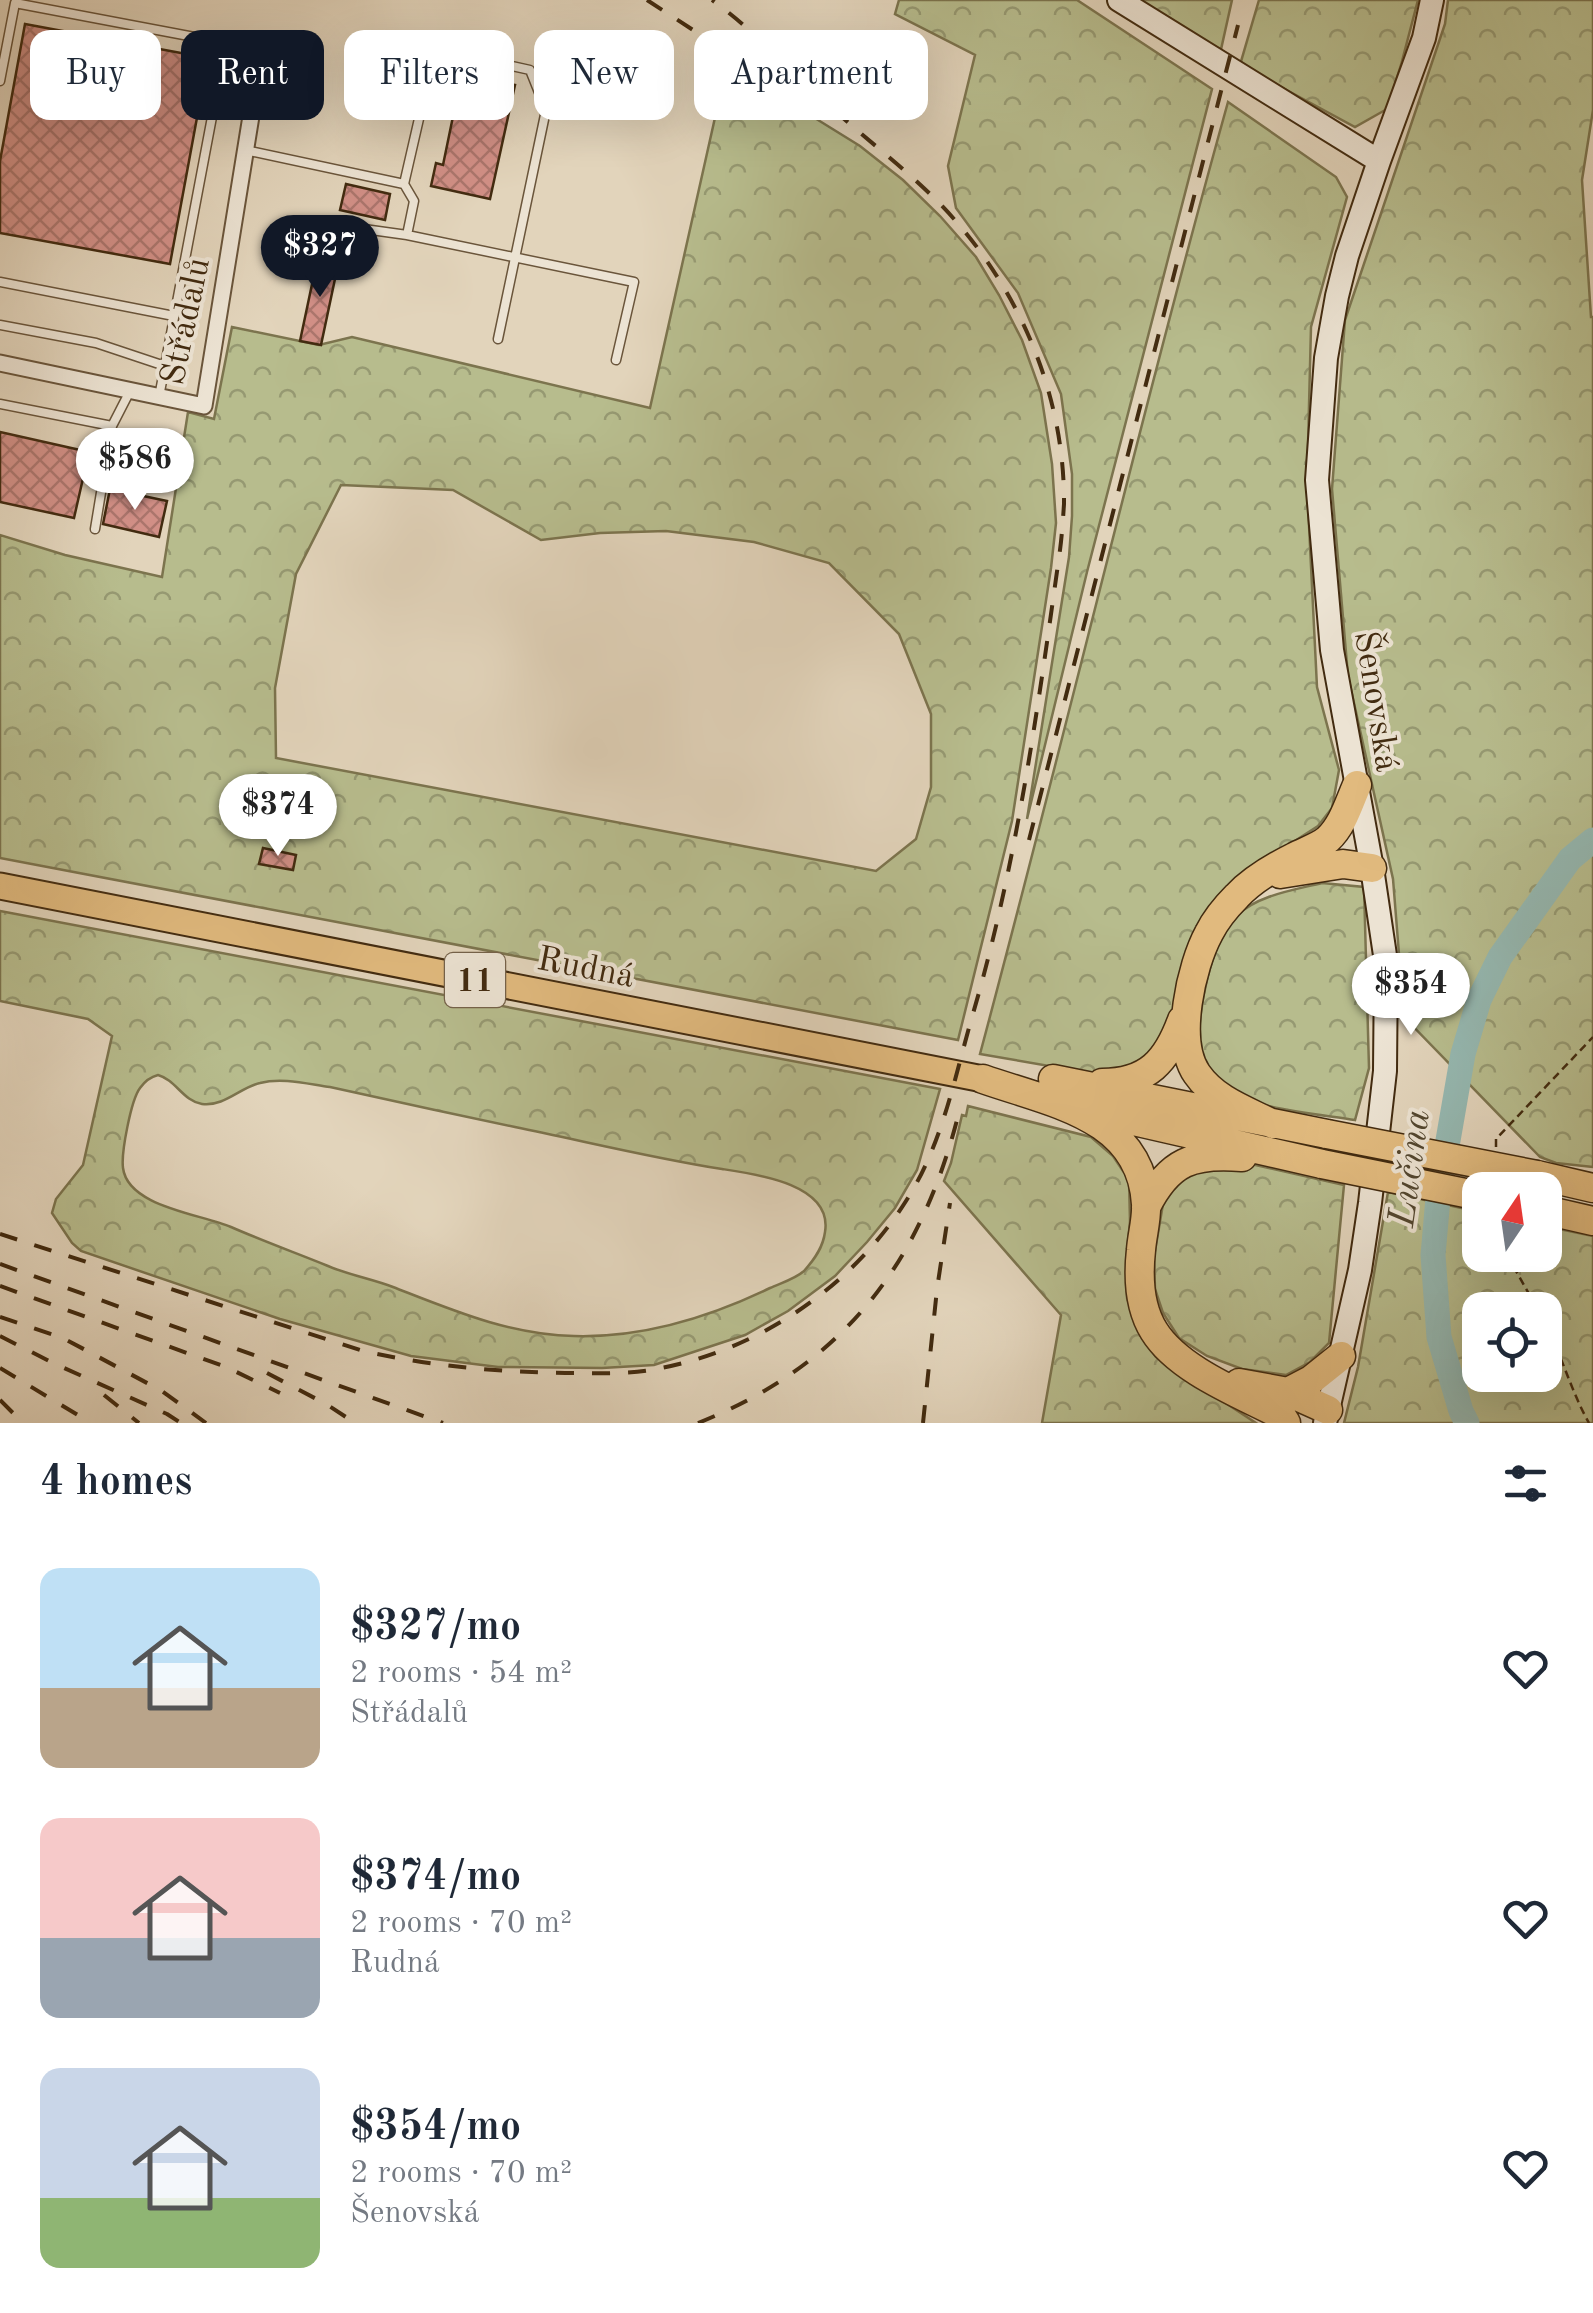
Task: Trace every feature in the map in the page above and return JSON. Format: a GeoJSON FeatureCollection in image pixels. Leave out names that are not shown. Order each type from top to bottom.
{"type":"FeatureCollection","features":[{"type":"Feature","properties":{"kind":"highway"},"geometry":{"type":"LineString","coordinates":[[1051,1091],[1128,1081],[1160,1062],[1170,1050],[1189,1000],[1207,936],[1225,909],[1259,878],[1326,842],[1336,830],[1357,785]]}},
{"type":"Feature","properties":{"kind":"highway"},"geometry":{"type":"LineString","coordinates":[[1326,842],[1370,858]]}},
{"type":"Feature","properties":{"kind":"highway"},"geometry":{"type":"LineString","coordinates":[[1259,878],[1370,858]]}},
{"type":"Feature","properties":{"kind":"highway"},"geometry":{"type":"LineString","coordinates":[[1189,1000],[1186,1044],[1198,1075],[1216,1095],[1273,1124]]}},
{"type":"Feature","properties":{"kind":"highway","name":"11"},"geometry":{"type":"LineString","coordinates":[[983,1079],[1273,1124],[1585,1183]]}},
{"type":"Feature","properties":{"kind":"highway"},"geometry":{"type":"LineString","coordinates":[[1051,1091],[1114,1134],[1139,1168],[1146,1207],[1140,1292],[1153,1330],[1165,1345],[1210,1378],[1285,1410],[1326,1416]]}},
{"type":"Feature","properties":{"kind":"highway","name":"11"},"geometry":{"type":"LineString","coordinates":[[1051,1091],[1319,1163],[1462,1192]]}},
{"type":"Feature","properties":{"kind":"highway"},"geometry":{"type":"LineString","coordinates":[[1146,1207],[1170,1173],[1201,1156],[1242,1156],[1298,1168],[1319,1163]]}},
{"type":"Feature","properties":{"kind":"highway"},"geometry":{"type":"LineString","coordinates":[[1562,1214],[1593,1221]]}},
{"type":"Feature","properties":{"kind":"highway"},"geometry":{"type":"LineString","coordinates":[[1285,1410],[1311,1380],[1340,1356]]}},
{"type":"Feature","properties":{"kind":"main road","name":"Rudná"},"geometry":{"type":"LineString","coordinates":[[0,886],[983,1079]]}},
{"type":"Feature","properties":{"kind":"street"},"geometry":{"type":"LineString","coordinates":[[1118,0],[1379,161]]}},
{"type":"Feature","properties":{"kind":"street","name":"Šenovská"},"geometry":{"type":"LineString","coordinates":[[1326,1416],[1360,1270],[1385,1071],[1386,962],[1332,650],[1317,480],[1326,358],[1337,296],[1379,161],[1424,38],[1432,0]]}},
{"type":"Feature","properties":{"kind":"street","name":"Střádalů"},"geometry":{"type":"LineString","coordinates":[[0,363],[204,406],[250,120]]}},
{"type":"Feature","properties":{"kind":"lane"},"geometry":{"type":"LineString","coordinates":[[0,81],[15,3],[226,44],[159,397]]}},
{"type":"Feature","properties":{"kind":"lane"},"geometry":{"type":"LineString","coordinates":[[407,235],[414,201],[404,184],[435,49],[530,70],[546,110],[498,339]]}},
{"type":"Feature","properties":{"kind":"lane"},"geometry":{"type":"LineString","coordinates":[[245,150],[404,184]]}},
{"type":"Feature","properties":{"kind":"lane"},"geometry":{"type":"LineString","coordinates":[[364,229],[634,282],[616,360]]}},
{"type":"Feature","properties":{"kind":"lane"},"geometry":{"type":"LineString","coordinates":[[0,282],[174,316]]}},
{"type":"Feature","properties":{"kind":"lane"},"geometry":{"type":"LineString","coordinates":[[0,325],[96,343],[165,366]]}},
{"type":"Feature","properties":{"kind":"lane"},"geometry":{"type":"LineString","coordinates":[[95,529],[112,426],[130,391]]}},
{"type":"Feature","properties":{"kind":"lane"},"geometry":{"type":"LineString","coordinates":[[0,404],[112,426]]}},
{"type":"Feature","properties":{"kind":"path"},"geometry":{"type":"LineString","coordinates":[[1496,1139],[1593,1037]]}},
{"type":"Feature","properties":{"kind":"path"},"geometry":{"type":"LineString","coordinates":[[1562,1360],[1589,1423]]}},
{"type":"Feature","properties":{"kind":"green space"},"geometry":{"type":"Polygon","coordinates":[[[899,0],[1077,0],[1212,89],[1027,819],[1069,557],[1072,474],[1061,394],[1018,293],[956,208],[948,166],[975,55],[895,14],[899,0]]]}},
{"type":"Feature","properties":{"kind":"green space"},"geometry":{"type":"Polygon","coordinates":[[[1136,0],[1232,0],[1220,54],[1136,0]]]}},
{"type":"Feature","properties":{"kind":"green space"},"geometry":{"type":"Polygon","coordinates":[[[1259,0],[1418,0],[1387,109],[1355,127],[1240,65],[1259,0]]]}},
{"type":"Feature","properties":{"kind":"green space"},"geometry":{"type":"Polygon","coordinates":[[[1448,0],[1593,0],[1593,110],[1582,180],[1593,317],[1593,1167],[1540,1157],[1404,1017],[1393,879],[1348,676],[1332,489],[1345,320],[1445,24],[1448,0]]]}},
{"type":"Feature","properties":{"kind":"green space"},"geometry":{"type":"Polygon","coordinates":[[[1228,102],[1336,177],[1347,197],[1311,327],[1307,485],[1317,687],[1339,770],[1332,808],[1318,826],[1253,868],[1197,935],[1163,1040],[1151,1061],[1101,1075],[980,1054],[1164,339],[1228,102]]]}},
{"type":"Feature","properties":{"kind":"green space"},"geometry":{"type":"Polygon","coordinates":[[[714,120],[818,120],[903,180],[976,257],[1022,340],[1041,393],[1056,523],[1012,821],[958,1040],[0,858],[0,535],[65,555],[162,577],[188,412],[214,419],[232,327],[319,345],[352,337],[650,408],[714,120]],[[341,485],[296,574],[275,688],[276,758],[876,871],[916,839],[931,787],[931,714],[899,634],[829,563],[754,542],[666,531],[541,540],[453,490],[341,485]]]}},
{"type":"Feature","properties":{"kind":"green space"},"geometry":{"type":"Polygon","coordinates":[[[1322,883],[1364,887],[1369,1068],[1355,1120],[1285,1110],[1234,1094],[1213,1079],[1200,1047],[1208,978],[1227,927],[1255,903],[1322,883]]]}},
{"type":"Feature","properties":{"kind":"green space"},"geometry":{"type":"Polygon","coordinates":[[[0,911],[940,1089],[917,1170],[895,1208],[835,1276],[788,1311],[745,1335],[654,1365],[498,1367],[411,1356],[280,1319],[81,1251],[52,1213],[56,1199],[83,1165],[112,1036],[88,1019],[0,1001],[0,911]],[[158,1075],[144,1083],[130,1115],[123,1168],[138,1192],[168,1207],[231,1227],[336,1269],[504,1326],[550,1335],[600,1336],[675,1324],[724,1308],[796,1276],[815,1258],[824,1238],[824,1216],[817,1203],[805,1192],[772,1178],[295,1082],[260,1083],[218,1103],[202,1104],[158,1075]]]}},
{"type":"Feature","properties":{"kind":"green space"},"geometry":{"type":"Polygon","coordinates":[[[968,1106],[1091,1137],[1113,1156],[1129,1180],[1127,1298],[1140,1335],[1156,1357],[1256,1423],[1042,1423],[1061,1315],[944,1181],[968,1106]]]}},
{"type":"Feature","properties":{"kind":"green space"},"geometry":{"type":"Polygon","coordinates":[[[1233,1160],[1344,1185],[1329,1343],[1310,1362],[1286,1375],[1242,1369],[1207,1356],[1179,1338],[1163,1313],[1155,1289],[1154,1257],[1164,1198],[1180,1180],[1199,1169],[1233,1160]]]}},
{"type":"Feature","properties":{"kind":"green space"},"geometry":{"type":"Polygon","coordinates":[[[1388,1192],[1462,1208],[1462,1272],[1562,1272],[1562,1230],[1593,1236],[1593,1423],[1344,1423],[1358,1367],[1388,1192]]]}},
{"type":"Feature","properties":{"kind":"building"},"geometry":{"type":"Polygon","coordinates":[[[25,24],[57,30],[30,30],[30,120],[161,120],[161,49],[181,53],[181,120],[197,120],[170,264],[0,233],[0,161],[25,24]]]}},
{"type":"Feature","properties":{"kind":"building"},"geometry":{"type":"Polygon","coordinates":[[[452,120],[507,120],[490,199],[431,186],[436,163],[443,165],[452,120]]]}},
{"type":"Feature","properties":{"kind":"building"},"geometry":{"type":"Polygon","coordinates":[[[346,184],[390,194],[385,220],[340,210],[346,184]]]}},
{"type":"Feature","properties":{"kind":"building"},"geometry":{"type":"Polygon","coordinates":[[[318,256],[339,260],[321,345],[300,341],[318,256]]]}},
{"type":"Feature","properties":{"kind":"building"},"geometry":{"type":"Polygon","coordinates":[[[0,432],[89,452],[74,518],[0,502],[0,432]]]}},
{"type":"Feature","properties":{"kind":"building"},"geometry":{"type":"Polygon","coordinates":[[[110,489],[167,501],[159,537],[103,524],[110,489]]]}},
{"type":"Feature","properties":{"kind":"building"},"geometry":{"type":"Polygon","coordinates":[[[263,848],[296,855],[293,870],[259,864],[263,848]]]}},
{"type":"Feature","properties":{"kind":"waterway","name":"Lučina"},"geometry":{"type":"LineString","coordinates":[[1467,1423],[1439,1337],[1433,1255],[1438,1198],[1463,1054],[1479,1000],[1500,957],[1570,859],[1593,840]]}},
{"type":"Feature","properties":{"kind":"railway"},"geometry":{"type":"LineString","coordinates":[[647,0],[694,31]]}},
{"type":"Feature","properties":{"kind":"railway"},"geometry":{"type":"LineString","coordinates":[[0,1234],[363,1351],[489,1370],[622,1373],[693,1360],[765,1331],[829,1288],[884,1232],[906,1201],[946,1112],[1002,902],[1043,668],[1062,527],[1062,460],[1044,375],[1028,334],[985,258],[916,181],[712,0]]}},
{"type":"Feature","properties":{"kind":"railway"},"geometry":{"type":"LineString","coordinates":[[1029,840],[1238,25]]}},
{"type":"Feature","properties":{"kind":"railway"},"geometry":{"type":"LineString","coordinates":[[698,1423],[794,1372],[834,1340],[868,1304],[922,1219],[958,1116]]}},
{"type":"Feature","properties":{"kind":"railway"},"geometry":{"type":"LineString","coordinates":[[923,1423],[950,1203]]}},
{"type":"Feature","properties":{"kind":"railway"},"geometry":{"type":"LineString","coordinates":[[0,1264],[443,1423]]}},
{"type":"Feature","properties":{"kind":"railway"},"geometry":{"type":"LineString","coordinates":[[0,1286],[226,1367],[280,1393]]}},
{"type":"Feature","properties":{"kind":"railway"},"geometry":{"type":"LineString","coordinates":[[0,1317],[63,1338],[162,1391],[206,1423]]}},
{"type":"Feature","properties":{"kind":"railway"},"geometry":{"type":"LineString","coordinates":[[0,1336],[181,1423]]}},
{"type":"Feature","properties":{"kind":"railway"},"geometry":{"type":"LineString","coordinates":[[0,1368],[91,1423]]}},
{"type":"Feature","properties":{"kind":"railway"},"geometry":{"type":"LineString","coordinates":[[267,1373],[355,1423]]}},
{"type":"Feature","properties":{"kind":"railway"},"geometry":{"type":"LineString","coordinates":[[104,1395],[139,1423]]}},
{"type":"Feature","properties":{"kind":"railway"},"geometry":{"type":"LineString","coordinates":[[0,1400],[23,1423]]}}]}
